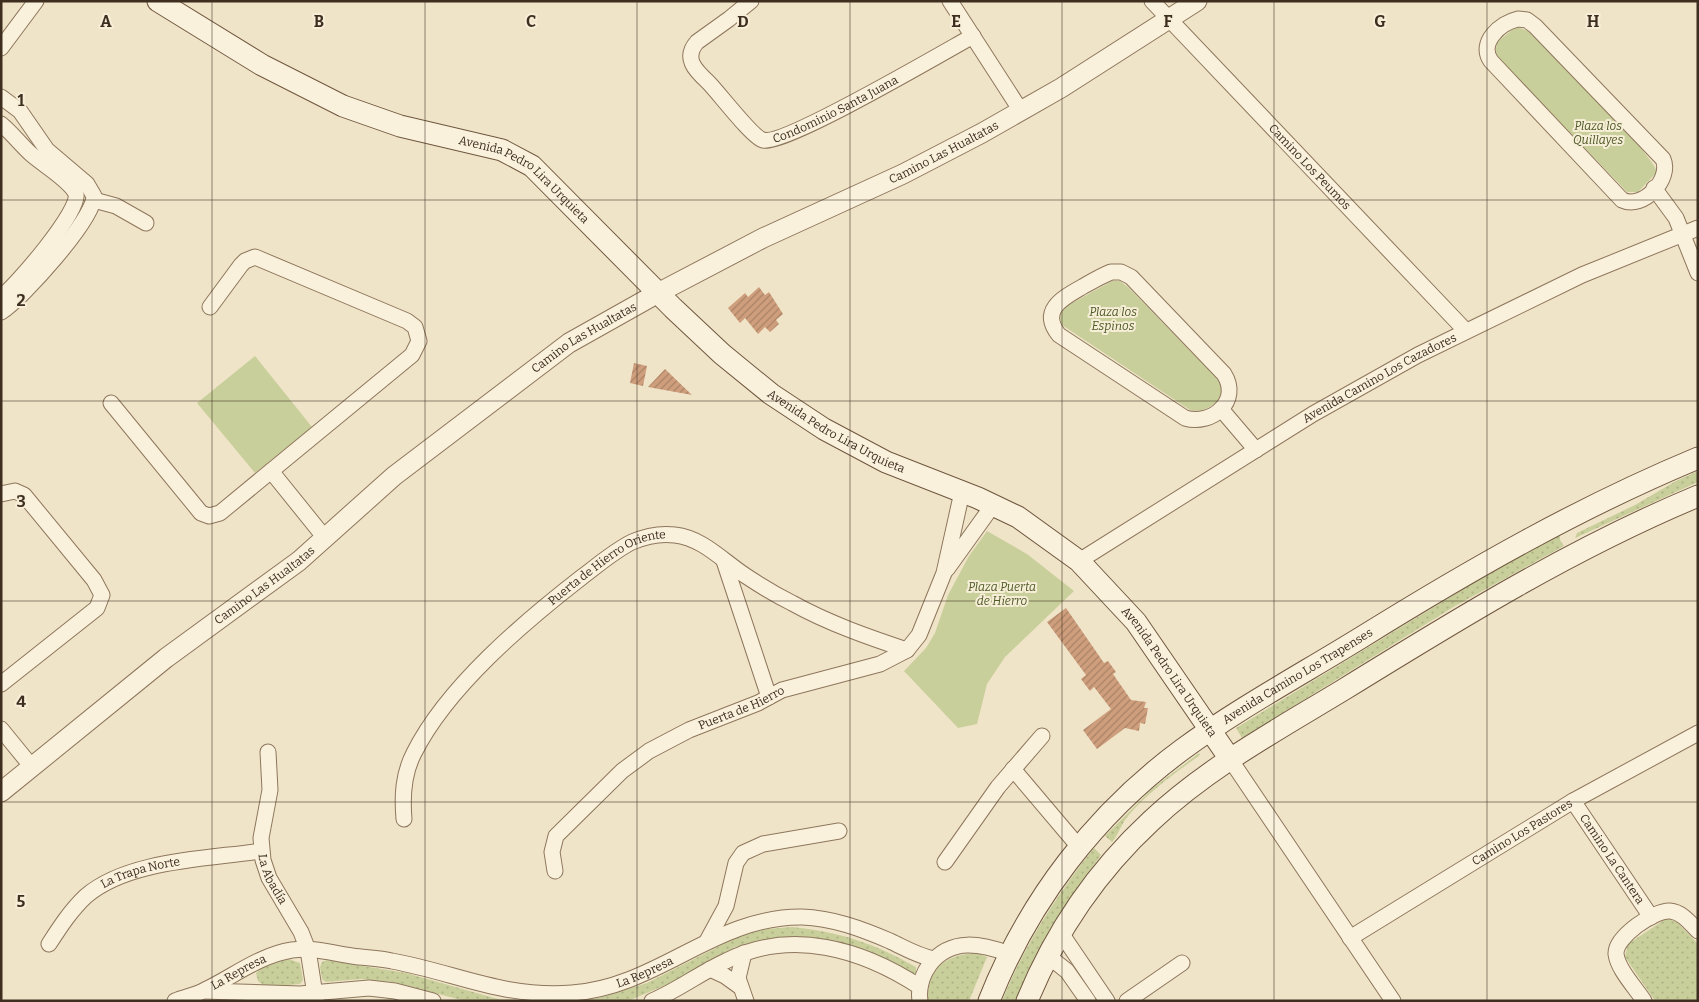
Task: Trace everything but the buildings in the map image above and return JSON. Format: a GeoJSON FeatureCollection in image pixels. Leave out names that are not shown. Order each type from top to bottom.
{"type":"FeatureCollection","features":[{"type":"Feature","properties":{"kind":"main road","name":"Avenida Pedro Lira Urquieta"},"geometry":{"type":"LineString","coordinates":[[158,1],[262,66],[336,103],[400,126],[491,147],[523,159],[549,180],[658,293],[737,367],[799,413],[850,444],[886,462],[993,505],[1041,532],[1079,561],[1136,622],[1230,759]]}},
{"type":"Feature","properties":{"kind":"main road","name":"Avenida Camino Los Trapenses"},"geometry":{"type":"LineString","coordinates":[[989,1001],[1010,954],[1041,899],[1079,847],[1135,789],[1171,759],[1211,730],[1449,584],[1573,517],[1698,458]]}},
{"type":"Feature","properties":{"kind":"main road"},"geometry":{"type":"LineString","coordinates":[[1027,1001],[1061,933],[1096,881],[1133,839],[1186,790],[1230,759],[1477,608],[1622,529],[1698,496]]}},
{"type":"Feature","properties":{"kind":"main road"},"geometry":{"type":"LineString","coordinates":[[1573,517],[1568,539],[1578,552]]}},
{"type":"Feature","properties":{"kind":"street"},"geometry":{"type":"LineString","coordinates":[[1,48],[36,1]]}},
{"type":"Feature","properties":{"kind":"street","name":"Condominio Santa Juana"},"geometry":{"type":"LineString","coordinates":[[750,1],[697,42],[690,52],[690,58],[693,67],[725,99],[754,134],[768,140],[780,137],[837,110],[973,36]]}},
{"type":"Feature","properties":{"kind":"street"},"geometry":{"type":"LineString","coordinates":[[950,1],[1021,111]]}},
{"type":"Feature","properties":{"kind":"street","name":"Camino Las Hualtatas"},"geometry":{"type":"LineString","coordinates":[[1,792],[143,676],[270,584],[394,476],[546,358],[658,293],[763,238],[903,174],[1021,111],[1197,1]]}},
{"type":"Feature","properties":{"kind":"street","name":"Camino Los Peumos"},"geometry":{"type":"LineString","coordinates":[[1151,3],[1465,330]]}},
{"type":"Feature","properties":{"kind":"street"},"geometry":{"type":"LineString","coordinates":[[1523,19],[1532,23],[1660,154],[1665,163],[1665,174],[1654,188],[1635,202],[1622,200],[1491,61],[1486,48],[1489,39],[1513,20],[1523,19]]}},
{"type":"Feature","properties":{"kind":"street"},"geometry":{"type":"LineString","coordinates":[[1,97],[24,116],[47,150],[91,188],[94,200],[89,212],[35,283],[18,301],[1,312]]}},
{"type":"Feature","properties":{"kind":"street"},"geometry":{"type":"LineString","coordinates":[[1,124],[29,153],[73,189],[77,198],[73,210],[29,268],[1,297]]}},
{"type":"Feature","properties":{"kind":"street"},"geometry":{"type":"LineString","coordinates":[[1654,188],[1670,207],[1698,273]]}},
{"type":"Feature","properties":{"kind":"street"},"geometry":{"type":"LineString","coordinates":[[94,200],[122,208],[146,223]]}},
{"type":"Feature","properties":{"kind":"street","name":"Avenida Camino Los Cazadores"},"geometry":{"type":"LineString","coordinates":[[1079,561],[1372,380],[1465,330],[1574,278],[1698,228]]}},
{"type":"Feature","properties":{"kind":"street"},"geometry":{"type":"LineString","coordinates":[[111,403],[205,515],[217,515],[412,355],[418,346],[419,336],[415,327],[407,321],[255,257],[241,265],[210,307]]}},
{"type":"Feature","properties":{"kind":"street"},"geometry":{"type":"LineString","coordinates":[[1116,272],[1126,274],[1224,374],[1230,387],[1230,395],[1221,409],[1204,420],[1191,420],[1179,415],[1058,335],[1052,318],[1056,305],[1060,300],[1106,274],[1116,272]]}},
{"type":"Feature","properties":{"kind":"street"},"geometry":{"type":"LineString","coordinates":[[1221,409],[1256,450]]}},
{"type":"Feature","properties":{"kind":"street"},"geometry":{"type":"LineString","coordinates":[[271,471],[325,538]]}},
{"type":"Feature","properties":{"kind":"street"},"geometry":{"type":"LineString","coordinates":[[1,494],[15,491],[24,495],[94,580],[102,595],[97,608],[1,684]]}},
{"type":"Feature","properties":{"kind":"street","name":"Puerta de Hierro"},"geometry":{"type":"LineString","coordinates":[[555,871],[552,852],[556,836],[631,764],[674,737],[796,685],[880,664],[907,650],[919,635],[944,572],[962,492]]}},
{"type":"Feature","properties":{"kind":"street","name":"Puerta de Hierro"},"geometry":{"type":"LineString","coordinates":[[944,572],[993,505]]}},
{"type":"Feature","properties":{"kind":"street","name":"Puerta de Hierro Oriente"},"geometry":{"type":"LineString","coordinates":[[404,819],[403,791],[406,773],[413,753],[431,724],[483,664],[569,588],[619,550],[631,543],[655,534],[686,537],[703,545],[724,561],[793,604],[846,628],[907,650]]}},
{"type":"Feature","properties":{"kind":"street"},"geometry":{"type":"LineString","coordinates":[[724,561],[769,697]]}},
{"type":"Feature","properties":{"kind":"street"},"geometry":{"type":"LineString","coordinates":[[1,729],[32,767]]}},
{"type":"Feature","properties":{"kind":"street","name":"Camino Los Pastores"},"geometry":{"type":"LineString","coordinates":[[1350,938],[1573,801],[1698,733]]}},
{"type":"Feature","properties":{"kind":"street"},"geometry":{"type":"LineString","coordinates":[[945,862],[1013,769],[1042,736]]}},
{"type":"Feature","properties":{"kind":"street","name":"La Abadía"},"geometry":{"type":"LineString","coordinates":[[268,752],[270,790],[261,838],[261,851],[269,878],[295,920],[308,950],[316,997]]}},
{"type":"Feature","properties":{"kind":"street","name":"Avenida Pedro Lira Urquieta"},"geometry":{"type":"LineString","coordinates":[[1230,759],[1393,1001]]}},
{"type":"Feature","properties":{"kind":"street"},"geometry":{"type":"LineString","coordinates":[[1013,769],[1079,847]]}},
{"type":"Feature","properties":{"kind":"street","name":"Camino La Cantera"},"geometry":{"type":"LineString","coordinates":[[1573,801],[1651,917]]}},
{"type":"Feature","properties":{"kind":"street"},"geometry":{"type":"LineString","coordinates":[[707,941],[726,906],[736,863],[746,851],[762,844],[839,831]]}},
{"type":"Feature","properties":{"kind":"street","name":"La Trapa Norte"},"geometry":{"type":"LineString","coordinates":[[49,944],[75,907],[111,879],[149,867],[261,851]]}},
{"type":"Feature","properties":{"kind":"street"},"geometry":{"type":"LineString","coordinates":[[726,906],[738,915],[756,922]]}},
{"type":"Feature","properties":{"kind":"street","name":"Camino La Cantera"},"geometry":{"type":"LineString","coordinates":[[1644,1001],[1620,965],[1617,950],[1625,936],[1651,917],[1665,911],[1676,912],[1698,931]]}},
{"type":"Feature","properties":{"kind":"street","name":"La Represa"},"geometry":{"type":"LineString","coordinates":[[175,1001],[204,991],[264,958],[292,950],[308,950],[392,961],[489,987],[538,994],[572,993],[620,984],[651,972],[707,941],[756,922],[802,917],[834,921],[864,930],[917,955],[934,959]]}},
{"type":"Feature","properties":{"kind":"street"},"geometry":{"type":"LineString","coordinates":[[1061,933],[1107,1001]]}},
{"type":"Feature","properties":{"kind":"street"},"geometry":{"type":"LineString","coordinates":[[652,1001],[710,969],[744,953],[765,947],[793,944],[832,948],[868,960],[920,994],[923,975],[934,959],[944,951],[960,945],[981,945],[1010,954]]}},
{"type":"Feature","properties":{"kind":"street"},"geometry":{"type":"LineString","coordinates":[[744,953],[739,970],[739,986],[746,1001]]}},
{"type":"Feature","properties":{"kind":"street"},"geometry":{"type":"LineString","coordinates":[[1048,956],[1067,971],[1088,1001]]}},
{"type":"Feature","properties":{"kind":"street"},"geometry":{"type":"LineString","coordinates":[[1127,1001],[1182,963]]}},
{"type":"Feature","properties":{"kind":"street"},"geometry":{"type":"LineString","coordinates":[[710,969],[739,986]]}},
{"type":"Feature","properties":{"kind":"street","name":"La Represa"},"geometry":{"type":"LineString","coordinates":[[204,991],[316,997],[369,988],[395,991],[433,1001]]}},
{"type":"Feature","properties":{"kind":"green space","name":"Plaza los Quillayes"},"geometry":{"type":"Polygon","coordinates":[[[1516,27],[1528,31],[1599,102],[1651,162],[1657,172],[1638,192],[1627,192],[1495,55],[1497,42],[1516,27]]]}},
{"type":"Feature","properties":{"kind":"green space","name":"Plaza los Espinos"},"geometry":{"type":"Polygon","coordinates":[[[1112,281],[1120,281],[1129,288],[1221,383],[1224,390],[1215,403],[1206,409],[1190,410],[1062,325],[1059,317],[1065,307],[1112,281]]]}},
{"type":"Feature","properties":{"kind":"green space"},"geometry":{"type":"Polygon","coordinates":[[[255,356],[312,427],[255,473],[197,403],[255,356]]]}},
{"type":"Feature","properties":{"kind":"green space"},"geometry":{"type":"Polygon","coordinates":[[[1698,471],[1698,482],[1575,538],[1577,533],[1635,505],[1676,481],[1698,471]]]}},
{"type":"Feature","properties":{"kind":"green space","name":"Plaza Puerta de Hierro"},"geometry":{"type":"Polygon","coordinates":[[[987,531],[1027,554],[1074,591],[1005,657],[987,684],[977,724],[958,728],[904,671],[926,648],[935,633],[948,595],[969,556],[987,531]]]}},
{"type":"Feature","properties":{"kind":"green space"},"geometry":{"type":"Polygon","coordinates":[[[1560,534],[1560,540],[1564,546],[1455,606],[1242,738],[1236,728],[1488,574],[1560,534]]]}},
{"type":"Feature","properties":{"kind":"green space"},"geometry":{"type":"Polygon","coordinates":[[[1199,753],[1200,755],[1162,783],[1136,807],[1112,842],[1105,836],[1153,788],[1199,753]]]}},
{"type":"Feature","properties":{"kind":"green space"},"geometry":{"type":"Polygon","coordinates":[[[1094,848],[1101,855],[1076,890],[1043,943],[1015,1001],[1002,1001],[1042,921],[1094,848]]]}},
{"type":"Feature","properties":{"kind":"green space"},"geometry":{"type":"Polygon","coordinates":[[[1667,918],[1678,923],[1698,944],[1698,1001],[1655,1001],[1625,957],[1628,944],[1667,918]]]}},
{"type":"Feature","properties":{"kind":"green space"},"geometry":{"type":"Polygon","coordinates":[[[792,927],[826,932],[871,945],[916,967],[916,973],[910,975],[852,946],[818,938],[789,937],[735,947],[675,981],[628,1001],[577,1001],[599,998],[647,983],[743,934],[767,929],[792,927]]]}},
{"type":"Feature","properties":{"kind":"green space"},"geometry":{"type":"Polygon","coordinates":[[[976,953],[987,957],[969,1001],[928,1001],[928,990],[931,980],[940,965],[956,956],[976,953]]]}},
{"type":"Feature","properties":{"kind":"green space"},"geometry":{"type":"Polygon","coordinates":[[[289,959],[300,963],[303,980],[300,984],[266,987],[258,981],[256,973],[263,966],[289,959]]]}},
{"type":"Feature","properties":{"kind":"green space"},"geometry":{"type":"Polygon","coordinates":[[[327,960],[406,973],[505,1001],[465,1001],[393,982],[361,979],[326,982],[322,979],[320,967],[322,962],[327,960]]]}}]}
